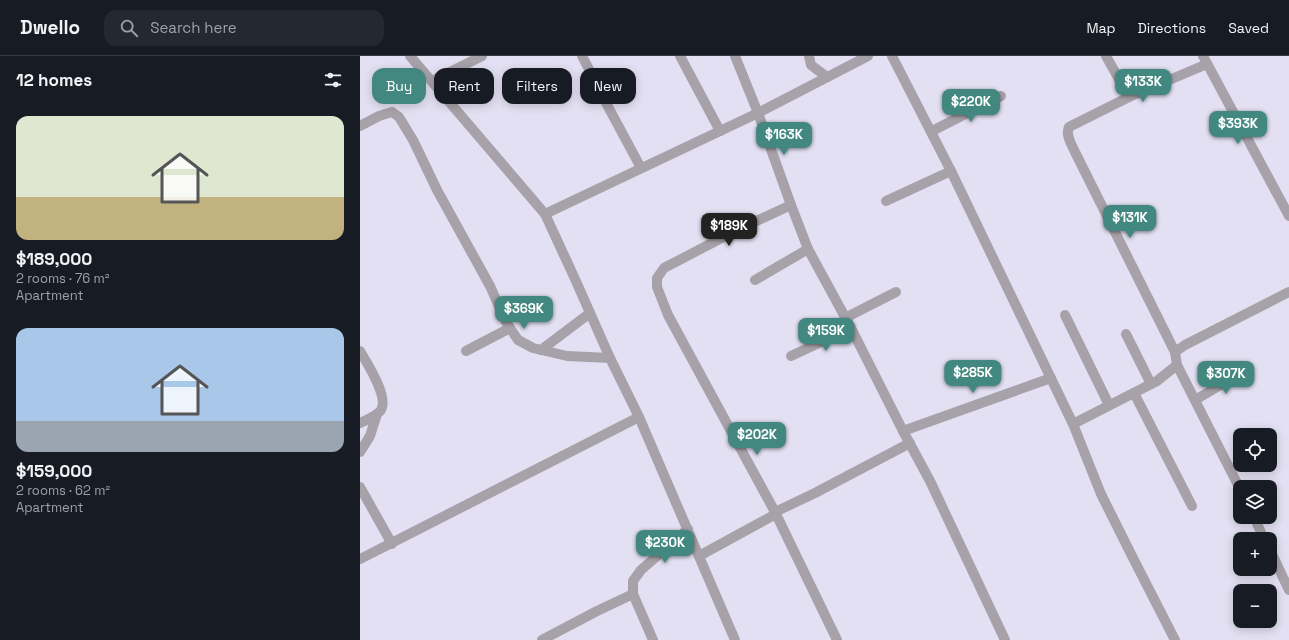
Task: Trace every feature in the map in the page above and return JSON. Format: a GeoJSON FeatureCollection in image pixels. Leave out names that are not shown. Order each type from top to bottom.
{"type":"FeatureCollection","features":[{"type":"Feature","properties":{"kind":"street"},"geometry":{"type":"LineString","coordinates":[[410,56],[545,214],[610,358],[639,417],[735,640]]}},
{"type":"Feature","properties":{"kind":"street"},"geometry":{"type":"LineString","coordinates":[[432,81],[482,56]]}},
{"type":"Feature","properties":{"kind":"street"},"geometry":{"type":"LineString","coordinates":[[582,56],[588,68]]}},
{"type":"Feature","properties":{"kind":"street"},"geometry":{"type":"LineString","coordinates":[[680,56],[720,131]]}},
{"type":"Feature","properties":{"kind":"street"},"geometry":{"type":"LineString","coordinates":[[735,56],[758,113],[808,249],[851,328],[930,481],[1005,640]]}},
{"type":"Feature","properties":{"kind":"street"},"geometry":{"type":"LineString","coordinates":[[809,56],[811,65],[827,77]]}},
{"type":"Feature","properties":{"kind":"street"},"geometry":{"type":"LineString","coordinates":[[545,214],[758,113],[868,56]]}},
{"type":"Feature","properties":{"kind":"street"},"geometry":{"type":"LineString","coordinates":[[892,56],[951,170],[1073,424],[1101,494],[1175,640]]}},
{"type":"Feature","properties":{"kind":"street"},"geometry":{"type":"LineString","coordinates":[[1106,56],[1129,97]]}},
{"type":"Feature","properties":{"kind":"street"},"geometry":{"type":"LineString","coordinates":[[1235,480],[1177,365],[1174,352],[1078,158],[1067,131],[1069,127],[1205,60],[1289,216]]}},
{"type":"Feature","properties":{"kind":"street"},"geometry":{"type":"LineString","coordinates":[[932,131],[1001,96]]}},
{"type":"Feature","properties":{"kind":"street"},"geometry":{"type":"LineString","coordinates":[[607,104],[641,168]]}},
{"type":"Feature","properties":{"kind":"street"},"geometry":{"type":"LineString","coordinates":[[360,126],[379,116],[392,112],[399,117],[413,140],[437,190],[490,286],[510,328],[518,340],[533,348],[567,356],[610,358]]}},
{"type":"Feature","properties":{"kind":"street"},"geometry":{"type":"LineString","coordinates":[[886,201],[951,170]]}},
{"type":"Feature","properties":{"kind":"street"},"geometry":{"type":"LineString","coordinates":[[791,205],[737,230],[664,268],[657,278],[657,287],[668,315],[775,513],[837,640]]}},
{"type":"Feature","properties":{"kind":"street"},"geometry":{"type":"LineString","coordinates":[[755,280],[808,249]]}},
{"type":"Feature","properties":{"kind":"street"},"geometry":{"type":"LineString","coordinates":[[845,318],[896,292]]}},
{"type":"Feature","properties":{"kind":"street"},"geometry":{"type":"LineString","coordinates":[[1174,352],[1289,292]]}},
{"type":"Feature","properties":{"kind":"street"},"geometry":{"type":"LineString","coordinates":[[1278,297],[1289,298]]}},
{"type":"Feature","properties":{"kind":"street"},"geometry":{"type":"LineString","coordinates":[[541,350],[590,313]]}},
{"type":"Feature","properties":{"kind":"street"},"geometry":{"type":"LineString","coordinates":[[1065,315],[1109,405]]}},
{"type":"Feature","properties":{"kind":"street"},"geometry":{"type":"LineString","coordinates":[[466,351],[510,328]]}},
{"type":"Feature","properties":{"kind":"street"},"geometry":{"type":"LineString","coordinates":[[791,356],[851,328]]}},
{"type":"Feature","properties":{"kind":"street"},"geometry":{"type":"LineString","coordinates":[[1126,334],[1151,384]]}},
{"type":"Feature","properties":{"kind":"street"},"geometry":{"type":"LineString","coordinates":[[360,351],[379,387],[384,403],[381,411],[360,423]]}},
{"type":"Feature","properties":{"kind":"street"},"geometry":{"type":"LineString","coordinates":[[1073,424],[1151,384],[1177,365]]}},
{"type":"Feature","properties":{"kind":"street"},"geometry":{"type":"LineString","coordinates":[[1195,400],[1246,370]]}},
{"type":"Feature","properties":{"kind":"street"},"geometry":{"type":"LineString","coordinates":[[903,431],[1051,378]]}},
{"type":"Feature","properties":{"kind":"street"},"geometry":{"type":"LineString","coordinates":[[1134,393],[1192,506]]}},
{"type":"Feature","properties":{"kind":"street"},"geometry":{"type":"LineString","coordinates":[[360,452],[370,436],[376,414]]}},
{"type":"Feature","properties":{"kind":"street"},"geometry":{"type":"LineString","coordinates":[[360,559],[639,417]]}},
{"type":"Feature","properties":{"kind":"street"},"geometry":{"type":"LineString","coordinates":[[699,556],[775,513],[910,443]]}},
{"type":"Feature","properties":{"kind":"street"},"geometry":{"type":"LineString","coordinates":[[360,487],[392,544]]}},
{"type":"Feature","properties":{"kind":"street"},"geometry":{"type":"LineString","coordinates":[[653,640],[633,594],[633,581],[641,570],[688,529]]}},
{"type":"Feature","properties":{"kind":"street"},"geometry":{"type":"LineString","coordinates":[[1277,565],[1289,590]]}},
{"type":"Feature","properties":{"kind":"street"},"geometry":{"type":"LineString","coordinates":[[542,640],[633,594]]}}]}
